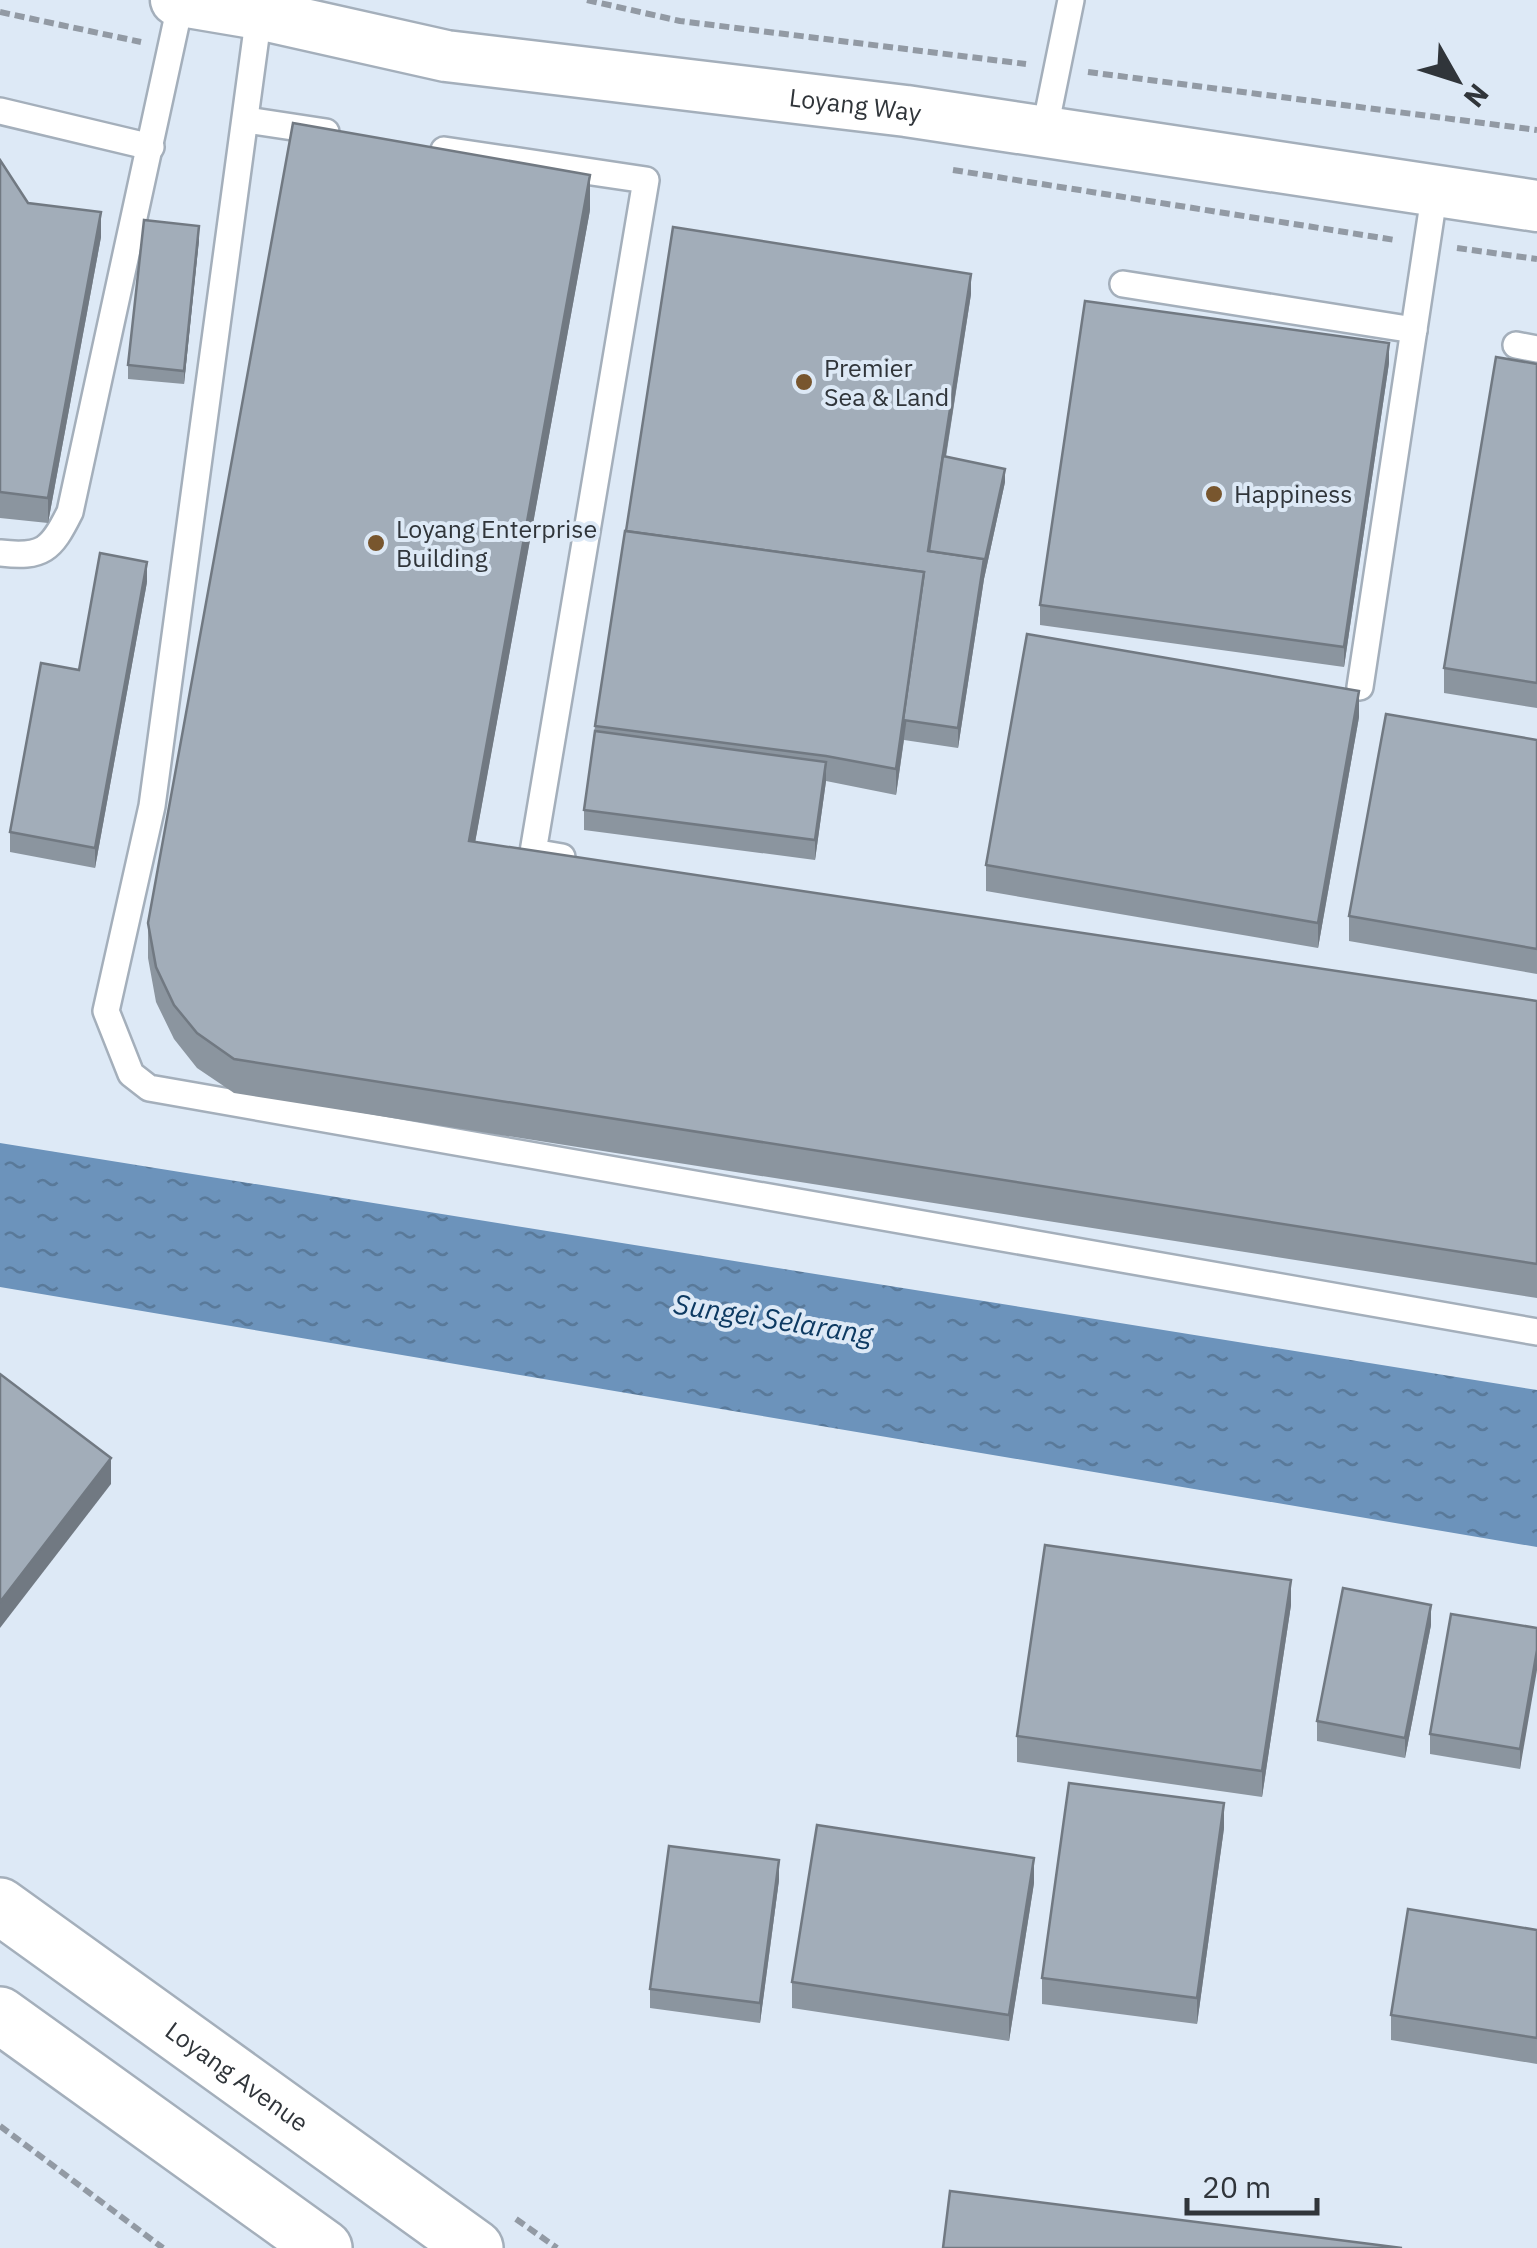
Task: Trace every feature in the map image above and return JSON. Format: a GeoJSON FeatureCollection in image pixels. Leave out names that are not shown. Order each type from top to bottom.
{"type":"FeatureCollection","features":[{"type":"Feature","properties":{"kind":"main road","name":"Loyang Avenue"},"geometry":{"type":"LineString","coordinates":[[0,1906],[475,2248]]}},
{"type":"Feature","properties":{"kind":"main road"},"geometry":{"type":"LineString","coordinates":[[0,2015],[324,2248]]}},
{"type":"Feature","properties":{"kind":"street","name":"Loyang Way"},"geometry":{"type":"LineString","coordinates":[[178,0],[446,56],[906,111],[1537,206]]}},
{"type":"Feature","properties":{"kind":"lane"},"geometry":{"type":"LineString","coordinates":[[0,554],[31,557],[55,542],[70,512],[151,146],[178,0]]}},
{"type":"Feature","properties":{"kind":"lane"},"geometry":{"type":"LineString","coordinates":[[1044,133],[1071,0]]}},
{"type":"Feature","properties":{"kind":"lane"},"geometry":{"type":"LineString","coordinates":[[259,14],[152,806],[106,1012],[130,1074],[149,1088],[1537,1332]]}},
{"type":"Feature","properties":{"kind":"lane"},"geometry":{"type":"LineString","coordinates":[[0,110],[151,146]]}},
{"type":"Feature","properties":{"kind":"lane"},"geometry":{"type":"LineString","coordinates":[[246,120],[341,135]]}},
{"type":"Feature","properties":{"kind":"lane"},"geometry":{"type":"LineString","coordinates":[[418,146],[646,180],[533,852],[592,862]]}},
{"type":"Feature","properties":{"kind":"lane"},"geometry":{"type":"LineString","coordinates":[[1360,687],[1435,190]]}},
{"type":"Feature","properties":{"kind":"lane"},"geometry":{"type":"LineString","coordinates":[[1122,284],[1414,330]]}},
{"type":"Feature","properties":{"kind":"path"},"geometry":{"type":"LineString","coordinates":[[587,0],[680,20],[1537,130]]}},
{"type":"Feature","properties":{"kind":"path"},"geometry":{"type":"LineString","coordinates":[[0,12],[171,48]]}},
{"type":"Feature","properties":{"kind":"path"},"geometry":{"type":"LineString","coordinates":[[0,2126],[163,2248]]}},
{"type":"Feature","properties":{"kind":"water","name":"Sungei Selarang"},"geometry":{"type":"Polygon","coordinates":[[[0,1143],[1537,1390],[1537,1547],[0,1287],[0,1143]]]}},
{"type":"Feature","properties":{"kind":"building","name":"Loyang Enterprise Building"},"geometry":{"type":"Polygon","coordinates":[[[293,123],[590,175],[469,841],[1537,1001],[1537,1264],[234,1059],[197,1033],[174,1005],[156,967],[148,923],[293,123]]]}},
{"type":"Feature","properties":{"kind":"building"},"geometry":{"type":"Polygon","coordinates":[[[0,160],[28,203],[101,212],[48,498],[0,492],[0,160]]]}},
{"type":"Feature","properties":{"kind":"building"},"geometry":{"type":"Polygon","coordinates":[[[144,220],[199,226],[184,371],[128,365],[144,220]]]}},
{"type":"Feature","properties":{"kind":"building","name":"Premier Sea & Land"},"geometry":{"type":"Polygon","coordinates":[[[673,227],[971,274],[928,551],[984,559],[958,728],[903,720],[924,572],[626,531],[673,227]]]}},
{"type":"Feature","properties":{"kind":"building","name":"Happiness"},"geometry":{"type":"Polygon","coordinates":[[[1085,301],[1389,343],[1344,647],[1040,605],[1085,301]]]}},
{"type":"Feature","properties":{"kind":"building"},"geometry":{"type":"Polygon","coordinates":[[[1496,357],[1537,364],[1537,683],[1444,668],[1496,357]]]}},
{"type":"Feature","properties":{"kind":"building"},"geometry":{"type":"Polygon","coordinates":[[[943,456],[1005,469],[984,565],[984,559],[929,551],[943,456]]]}},
{"type":"Feature","properties":{"kind":"building"},"geometry":{"type":"Polygon","coordinates":[[[625,531],[924,572],[896,769],[595,726],[625,531]]]}},
{"type":"Feature","properties":{"kind":"building"},"geometry":{"type":"Polygon","coordinates":[[[100,553],[147,562],[95,848],[10,832],[41,663],[79,670],[100,553]]]}},
{"type":"Feature","properties":{"kind":"building"},"geometry":{"type":"Polygon","coordinates":[[[1027,634],[1359,691],[1318,923],[986,865],[1027,634]]]}},
{"type":"Feature","properties":{"kind":"building"},"geometry":{"type":"Polygon","coordinates":[[[1386,714],[1537,740],[1537,949],[1349,916],[1386,714]]]}},
{"type":"Feature","properties":{"kind":"building"},"geometry":{"type":"Polygon","coordinates":[[[595,731],[826,762],[815,840],[584,810],[595,731]]]}},
{"type":"Feature","properties":{"kind":"building"},"geometry":{"type":"Polygon","coordinates":[[[0,1374],[111,1458],[0,1602],[0,1374]]]}},
{"type":"Feature","properties":{"kind":"building"},"geometry":{"type":"Polygon","coordinates":[[[1045,1545],[1291,1580],[1262,1771],[1017,1736],[1045,1545]]]}},
{"type":"Feature","properties":{"kind":"building"},"geometry":{"type":"Polygon","coordinates":[[[1343,1588],[1431,1605],[1405,1738],[1317,1721],[1343,1588]]]}},
{"type":"Feature","properties":{"kind":"building"},"geometry":{"type":"Polygon","coordinates":[[[1451,1614],[1537,1628],[1537,1650],[1520,1749],[1430,1734],[1451,1614]]]}},
{"type":"Feature","properties":{"kind":"building"},"geometry":{"type":"Polygon","coordinates":[[[1069,1783],[1224,1803],[1197,1998],[1042,1978],[1069,1783]]]}},
{"type":"Feature","properties":{"kind":"building"},"geometry":{"type":"Polygon","coordinates":[[[817,1825],[1034,1858],[1009,2015],[792,1982],[817,1825]]]}},
{"type":"Feature","properties":{"kind":"building"},"geometry":{"type":"Polygon","coordinates":[[[669,1846],[779,1860],[760,2003],[650,1989],[669,1846]]]}},
{"type":"Feature","properties":{"kind":"building"},"geometry":{"type":"Polygon","coordinates":[[[1408,1909],[1537,1930],[1537,2038],[1391,2015],[1408,1909]]]}},
{"type":"Feature","properties":{"kind":"building"},"geometry":{"type":"Polygon","coordinates":[[[950,2191],[1402,2248],[943,2248],[950,2191]]]}},
{"type":"Feature","properties":{"kind":"place","name":"Premier Sea & Land"},"geometry":{"type":"Point","coordinates":[804,382]}},
{"type":"Feature","properties":{"kind":"place","name":"Happiness"},"geometry":{"type":"Point","coordinates":[1214,494]}},
{"type":"Feature","properties":{"kind":"place","name":"Loyang Enterprise Building"},"geometry":{"type":"Point","coordinates":[376,543]}}]}
